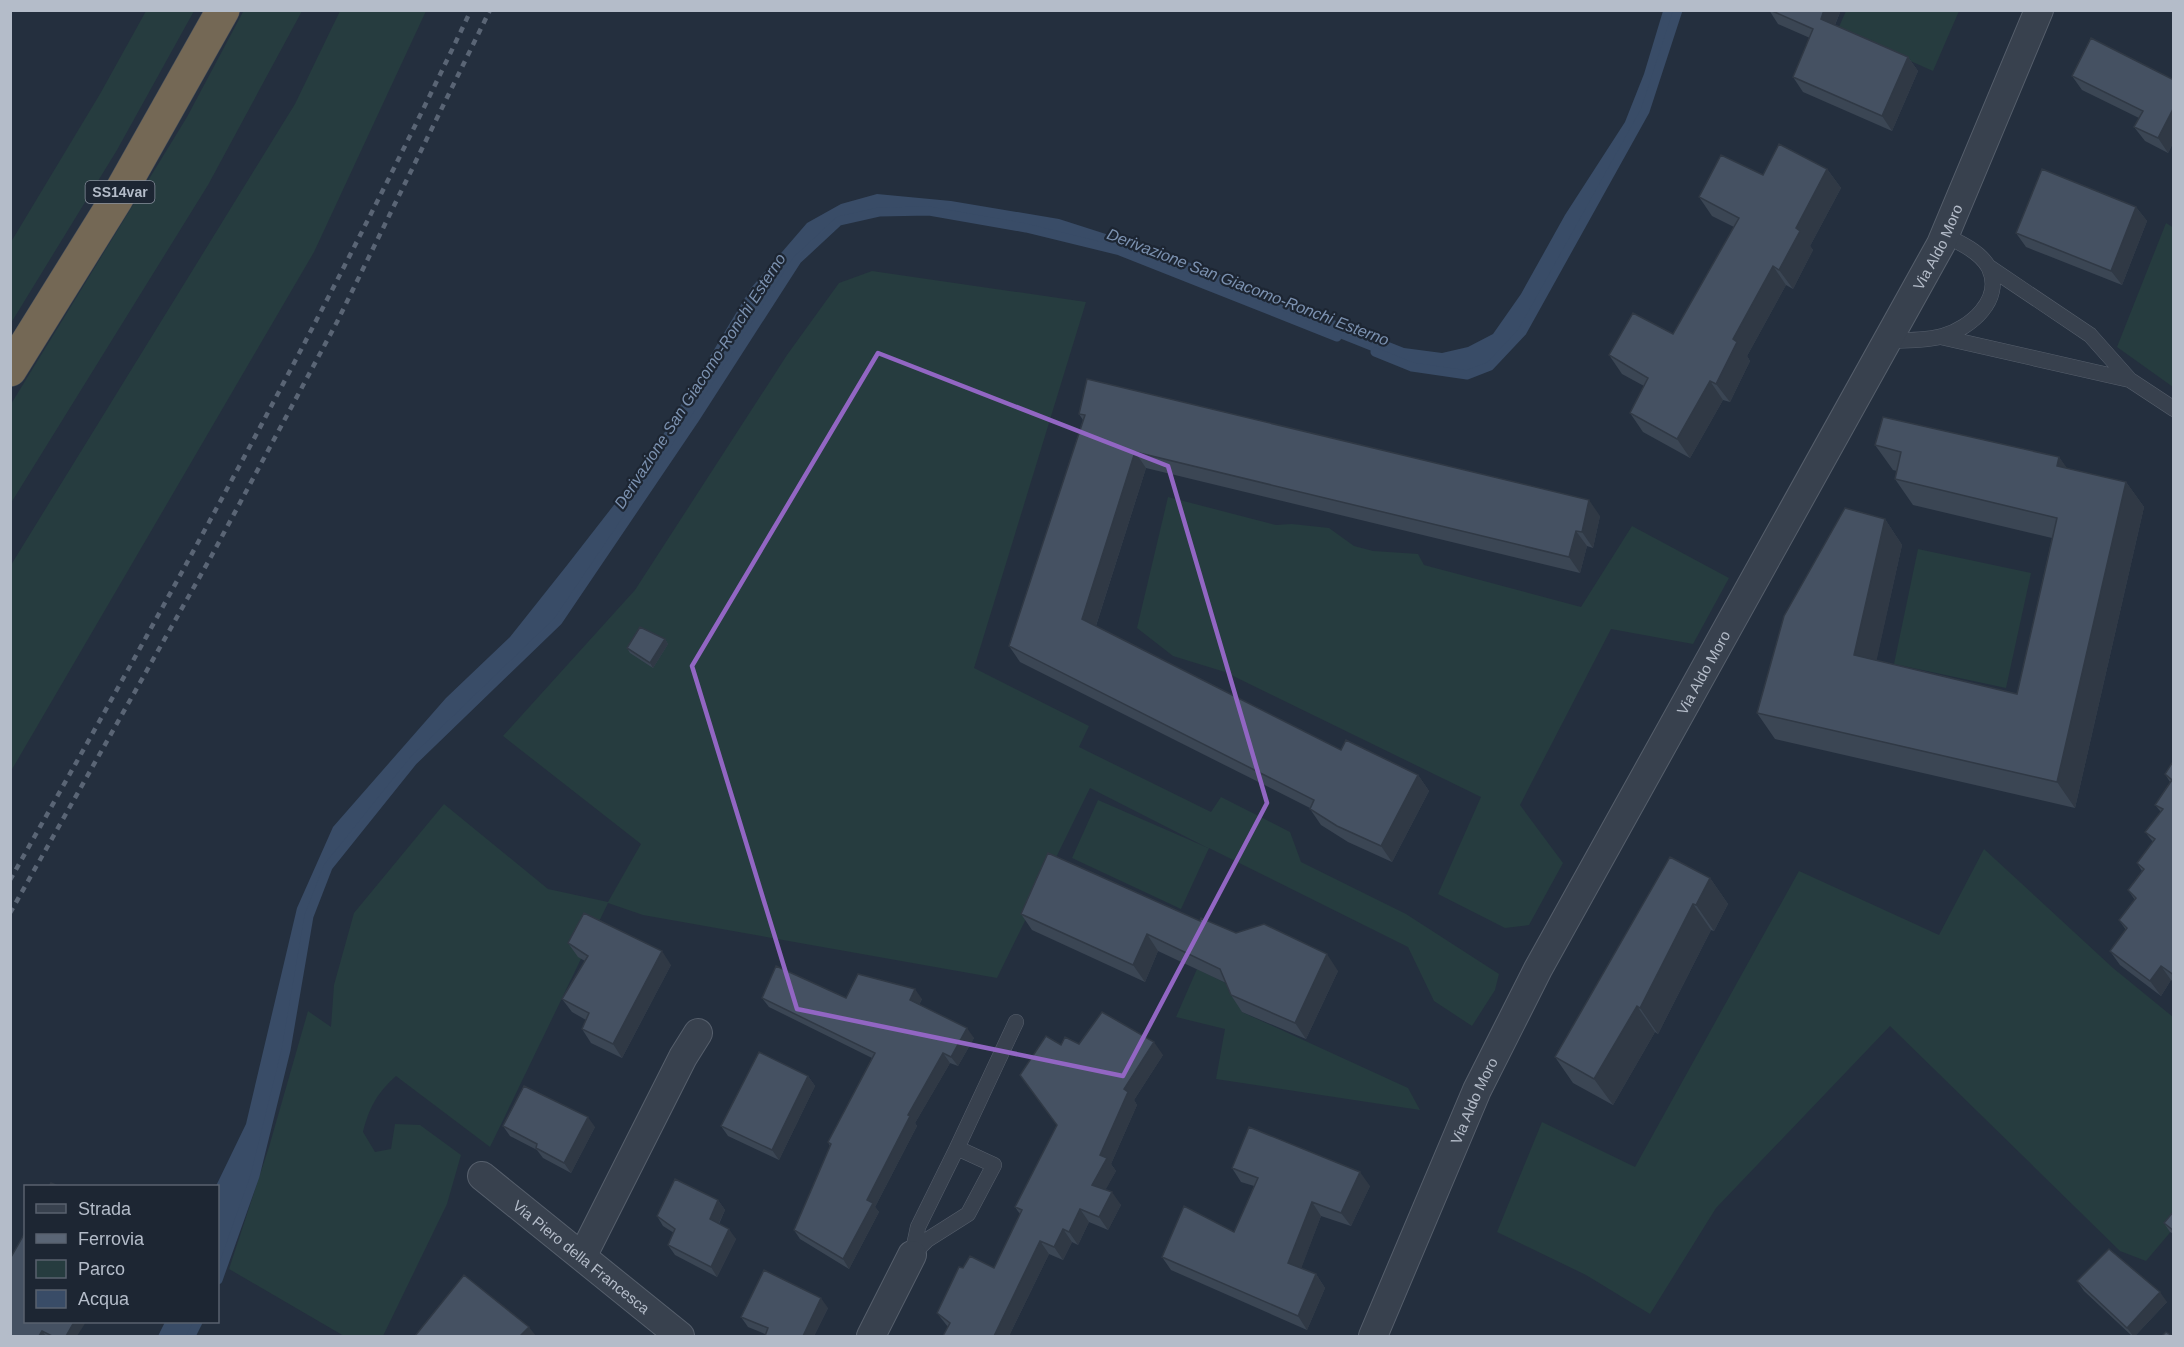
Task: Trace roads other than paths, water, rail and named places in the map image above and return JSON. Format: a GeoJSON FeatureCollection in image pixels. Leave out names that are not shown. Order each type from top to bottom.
{"type":"FeatureCollection","features":[{"type":"Feature","properties":{"kind":"highway","name":"SS14var"},"geometry":{"type":"LineString","coordinates":[[10,370],[117,198],[223,10]]}},
{"type":"Feature","properties":{"kind":"street","name":"Via Aldo Moro"},"geometry":{"type":"LineString","coordinates":[[1373,1336],[1469,1108],[1538,969],[1944,235],[2039,10]]}},
{"type":"Feature","properties":{"kind":"street"},"geometry":{"type":"LineString","coordinates":[[583,1255],[683,1057],[698,1033]]}},
{"type":"Feature","properties":{"kind":"street","name":"Via Piero della Francesca"},"geometry":{"type":"LineString","coordinates":[[482,1176],[583,1255],[680,1336]]}},
{"type":"Feature","properties":{"kind":"street"},"geometry":{"type":"LineString","coordinates":[[871,1336],[912,1255]]}},
{"type":"Feature","properties":{"kind":"lane"},"geometry":{"type":"LineString","coordinates":[[1944,235],[1968,247],[1989,267],[2090,335],[2130,380],[2174,410]]}},
{"type":"Feature","properties":{"kind":"lane"},"geometry":{"type":"LineString","coordinates":[[1941,337],[1969,326],[1983,311],[1993,287],[1989,267]]}},
{"type":"Feature","properties":{"kind":"lane"},"geometry":{"type":"LineString","coordinates":[[1887,341],[1941,337],[2130,380]]}},
{"type":"Feature","properties":{"kind":"lane"},"geometry":{"type":"LineString","coordinates":[[912,1255],[918,1227],[1016,1022]]}},
{"type":"Feature","properties":{"kind":"lane"},"geometry":{"type":"LineString","coordinates":[[912,1255],[927,1240],[968,1214],[994,1165],[957,1148]]}},
{"type":"Feature","properties":{"kind":"water"},"geometry":{"type":"Polygon","coordinates":[[[1663,11],[1678,11],[1645,111],[1522,332],[1490,366],[1467,375],[1412,367],[1120,251],[1026,228],[929,211],[879,212],[839,221],[797,260],[694,420],[558,621],[413,761],[328,867],[309,916],[286,1050],[255,1176],[219,1277],[219,1185],[216,1185],[246,1124],[297,908],[333,827],[446,698],[510,637],[568,564],[645,465],[751,288],[807,223],[841,204],[877,194],[951,201],[1059,219],[1165,253],[1404,348],[1442,353],[1468,347],[1493,334],[1521,294],[1565,215],[1625,122],[1644,74],[1663,11]]]}},
{"type":"Feature","properties":{"kind":"water"},"geometry":{"type":"Polygon","coordinates":[[[164,1323],[198,1323],[191,1336],[158,1336],[164,1323]]]}},
{"type":"Feature","properties":{"kind":"waterway","name":"Derivazione San Giacomo-Ronchi Esterno"},"geometry":{"type":"LineString","coordinates":[[1375,352],[1412,367],[1467,375],[1490,366],[1522,332],[1645,111],[1678,10]]}},
{"type":"Feature","properties":{"kind":"waterway","name":"Derivazione San Giacomo-Ronchi Esterno"},"geometry":{"type":"LineString","coordinates":[[219,1277],[255,1176],[286,1050],[309,916],[328,867],[413,761],[558,621],[694,420],[797,260],[839,221],[879,212],[929,211],[1026,228],[1120,251],[1337,337]]}},
{"type":"Feature","properties":{"kind":"waterway","name":"Derivazione San Giacomo-Ronchi Esterno"},"geometry":{"type":"LineString","coordinates":[[191,1336],[198,1323]]}},
{"type":"Feature","properties":{"kind":"railway"},"geometry":{"type":"LineString","coordinates":[[10,880],[131,665],[306,340],[471,10]]}},
{"type":"Feature","properties":{"kind":"railway"},"geometry":{"type":"LineString","coordinates":[[10,913],[212,555],[337,322],[490,10]]}}]}
